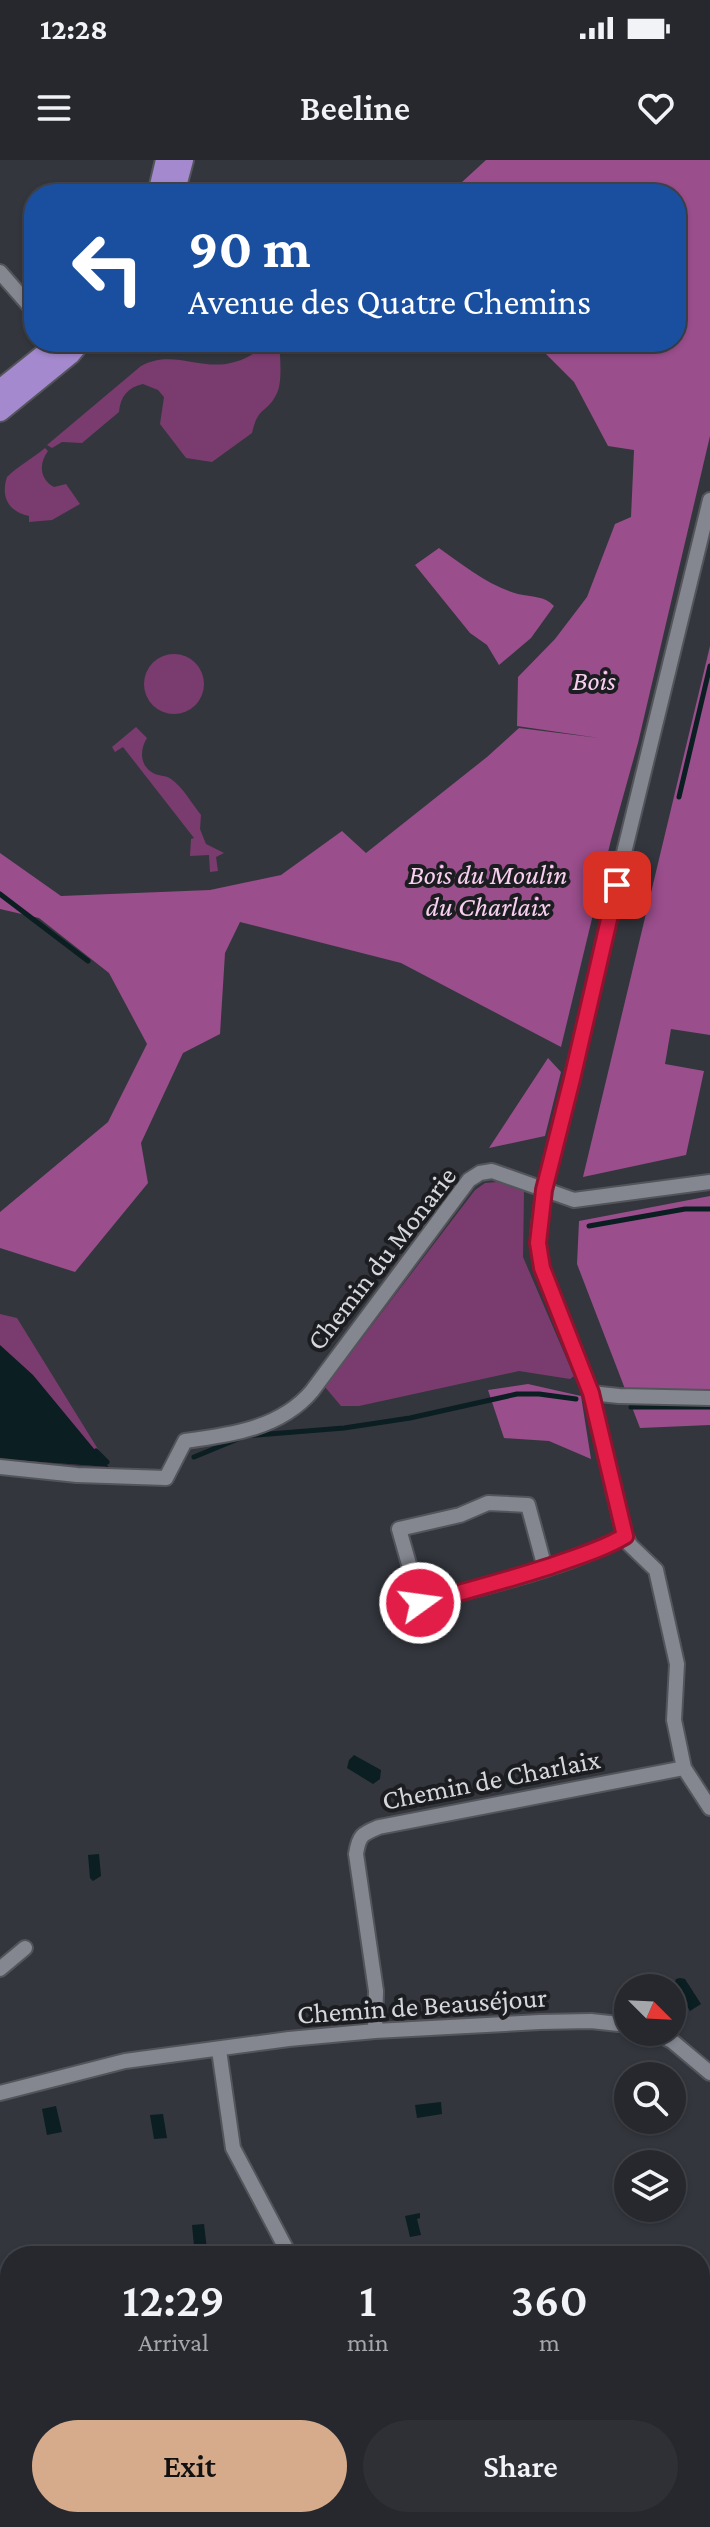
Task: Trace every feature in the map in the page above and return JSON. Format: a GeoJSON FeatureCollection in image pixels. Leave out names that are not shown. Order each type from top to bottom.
{"type":"FeatureCollection","features":[{"type":"Feature","properties":{"kind":"main road"},"geometry":{"type":"LineString","coordinates":[[160,184],[166,160]]}},
{"type":"Feature","properties":{"kind":"main road"},"geometry":{"type":"LineString","coordinates":[[177,184],[183,160]]}},
{"type":"Feature","properties":{"kind":"main road"},"geometry":{"type":"LineString","coordinates":[[0,390],[56,352]]}},
{"type":"Feature","properties":{"kind":"main road"},"geometry":{"type":"LineString","coordinates":[[0,411],[59,352]]}},
{"type":"Feature","properties":{"kind":"street"},"geometry":{"type":"LineString","coordinates":[[0,272],[24,300]]}},
{"type":"Feature","properties":{"kind":"street"},"geometry":{"type":"LineString","coordinates":[[710,500],[544,1190],[538,1243],[542,1268],[591,1393],[625,1536],[656,1570],[677,1664],[674,1720],[684,1768],[710,1808]]}},
{"type":"Feature","properties":{"kind":"street","name":"Chemin du Monarie"},"geometry":{"type":"LineString","coordinates":[[0,1467],[77,1475],[166,1478],[185,1441],[264,1425],[286,1415],[312,1391],[469,1180],[480,1173],[492,1171],[580,1200],[710,1182]]}},
{"type":"Feature","properties":{"kind":"street"},"geometry":{"type":"LineString","coordinates":[[591,1393],[710,1398]]}},
{"type":"Feature","properties":{"kind":"street"},"geometry":{"type":"LineString","coordinates":[[545,1568],[528,1505],[488,1503],[460,1515],[399,1529],[420,1603],[545,1568],[600,1550],[625,1536]]}},
{"type":"Feature","properties":{"kind":"street","name":"Chemin de Charlaix"},"geometry":{"type":"LineString","coordinates":[[375,2031],[376,1991],[356,1854],[358,1839],[365,1833],[379,1827],[465,1809],[684,1768]]}},
{"type":"Feature","properties":{"kind":"street"},"geometry":{"type":"LineString","coordinates":[[0,1969],[25,1948]]}},
{"type":"Feature","properties":{"kind":"street","name":"Chemin de Beauséjour"},"geometry":{"type":"LineString","coordinates":[[0,2093],[125,2061],[289,2039],[540,2022],[614,2023]]}},
{"type":"Feature","properties":{"kind":"street"},"geometry":{"type":"LineString","coordinates":[[678,2046],[710,2073]]}},
{"type":"Feature","properties":{"kind":"street"},"geometry":{"type":"LineString","coordinates":[[219,2050],[233,2148],[285,2246]]}},
{"type":"Feature","properties":{"kind":"shaded area"},"geometry":{"type":"Polygon","coordinates":[[[255,352],[280,352],[278,390],[273,401],[257,418],[252,433],[212,462],[186,458],[160,424],[164,397],[158,390],[143,384],[129,390],[123,397],[119,412],[82,443],[62,442],[52,448],[47,445],[141,366],[156,360],[171,359],[216,365],[233,363],[255,352]]]}},
{"type":"Feature","properties":{"kind":"shaded area"},"geometry":{"type":"Polygon","coordinates":[[[45,448],[48,451],[42,470],[45,480],[54,487],[66,484],[80,504],[52,520],[29,522],[29,516],[8,503],[5,485],[11,473],[45,448]]]}},
{"type":"Feature","properties":{"kind":"shaded area"},"geometry":{"type":"Polygon","coordinates":[[[174,654],[185,656],[195,663],[202,673],[202,695],[195,705],[185,712],[174,714],[163,712],[153,705],[146,695],[144,684],[146,673],[153,663],[163,656],[174,654]]]}},
{"type":"Feature","properties":{"kind":"shaded area"},"geometry":{"type":"Polygon","coordinates":[[[136,727],[147,738],[142,752],[145,766],[179,786],[201,815],[200,829],[206,844],[224,853],[216,857],[218,871],[210,872],[209,855],[190,856],[191,839],[194,838],[123,747],[115,752],[112,747],[136,727]]]}},
{"type":"Feature","properties":{"kind":"shaded area"},"geometry":{"type":"Polygon","coordinates":[[[497,1182],[524,1191],[523,1257],[574,1376],[570,1379],[519,1371],[359,1406],[341,1406],[325,1387],[475,1190],[485,1183],[497,1182]]]}},
{"type":"Feature","properties":{"kind":"shaded area"},"geometry":{"type":"Polygon","coordinates":[[[0,1314],[17,1318],[109,1467],[0,1459],[0,1314]]]}},
{"type":"Feature","properties":{"kind":"shaded area"},"geometry":{"type":"Polygon","coordinates":[[[0,1345],[33,1375],[109,1467],[0,1459],[0,1345]]]}},
{"type":"Feature","properties":{"kind":"shaded area"},"geometry":{"type":"Polygon","coordinates":[[[354,1755],[381,1770],[380,1779],[373,1784],[347,1768],[354,1755]]]}},
{"type":"Feature","properties":{"kind":"shaded area"},"geometry":{"type":"Polygon","coordinates":[[[99,1854],[101,1876],[93,1881],[88,1855],[99,1854]]]}},
{"type":"Feature","properties":{"kind":"shaded area"},"geometry":{"type":"Polygon","coordinates":[[[686,1981],[701,2004],[690,2011],[686,2004],[686,1981]]]}},
{"type":"Feature","properties":{"kind":"shaded area"},"geometry":{"type":"Polygon","coordinates":[[[441,2102],[442,2114],[417,2118],[415,2105],[441,2102]]]}},
{"type":"Feature","properties":{"kind":"shaded area"},"geometry":{"type":"Polygon","coordinates":[[[56,2106],[62,2132],[47,2135],[42,2109],[56,2106]]]}},
{"type":"Feature","properties":{"kind":"shaded area"},"geometry":{"type":"Polygon","coordinates":[[[163,2114],[167,2138],[154,2139],[150,2115],[163,2114]]]}},
{"type":"Feature","properties":{"kind":"shaded area"},"geometry":{"type":"Polygon","coordinates":[[[420,2213],[417,2219],[421,2235],[410,2237],[405,2216],[420,2213]]]}},
{"type":"Feature","properties":{"kind":"shaded area"},"geometry":{"type":"Polygon","coordinates":[[[204,2224],[207,2246],[194,2246],[192,2225],[204,2224]]]}},
{"type":"Feature","properties":{"kind":"green space","name":"Bois du Moulin du Charlaix"},"geometry":{"type":"Polygon","coordinates":[[[486,160],[710,160],[710,436],[638,743],[561,1047],[401,963],[240,922],[225,953],[220,1034],[183,1053],[141,1143],[148,1183],[75,1272],[0,1248],[0,1212],[108,1122],[147,1044],[109,973],[39,918],[0,909],[0,853],[61,896],[210,890],[281,875],[342,831],[366,853],[519,728],[599,738],[517,726],[518,677],[555,639],[587,597],[615,524],[631,517],[634,450],[608,446],[574,382],[544,352],[686,352],[686,184],[460,184],[486,160]]]}},
{"type":"Feature","properties":{"kind":"green space"},"geometry":{"type":"Polygon","coordinates":[[[439,548],[497,586],[542,599],[554,606],[531,638],[499,665],[487,645],[470,633],[415,565],[439,548]]]}},
{"type":"Feature","properties":{"kind":"green space"},"geometry":{"type":"Polygon","coordinates":[[[710,646],[710,1035],[671,1029],[665,1064],[704,1071],[686,1155],[583,1177],[710,646]]]}},
{"type":"Feature","properties":{"kind":"green space"},"geometry":{"type":"Polygon","coordinates":[[[548,1058],[561,1072],[545,1136],[489,1148],[548,1058]]]}},
{"type":"Feature","properties":{"kind":"green space"},"geometry":{"type":"Polygon","coordinates":[[[710,1196],[710,1425],[640,1428],[577,1264],[579,1221],[710,1196]]]}},
{"type":"Feature","properties":{"kind":"green space"},"geometry":{"type":"Polygon","coordinates":[[[528,1384],[581,1396],[591,1459],[549,1441],[504,1438],[488,1390],[528,1384]]]}},
{"type":"Feature","properties":{"kind":"waterway"},"geometry":{"type":"LineString","coordinates":[[679,797],[710,666]]}},
{"type":"Feature","properties":{"kind":"waterway"},"geometry":{"type":"LineString","coordinates":[[0,894],[88,961]]}},
{"type":"Feature","properties":{"kind":"waterway"},"geometry":{"type":"LineString","coordinates":[[589,1226],[685,1209],[710,1209]]}},
{"type":"Feature","properties":{"kind":"waterway"},"geometry":{"type":"LineString","coordinates":[[194,1457],[245,1436],[344,1428],[410,1418],[517,1394],[576,1399]]}},
{"type":"Feature","properties":{"kind":"waterway"},"geometry":{"type":"LineString","coordinates":[[631,1407],[710,1407]]}},
{"type":"Feature","properties":{"kind":"waterway"},"geometry":{"type":"LineString","coordinates":[[96,1451],[107,1462]]}},
{"type":"Feature","properties":{"kind":"route"},"geometry":{"type":"LineString","coordinates":[[420,1603],[545,1568],[600,1550],[625,1536],[591,1393],[542,1268],[538,1243],[544,1190],[617,885]]}},
{"type":"Feature","properties":{"kind":"park label","name":"Bois"},"geometry":{"type":"Point","coordinates":[594,680]}}]}
